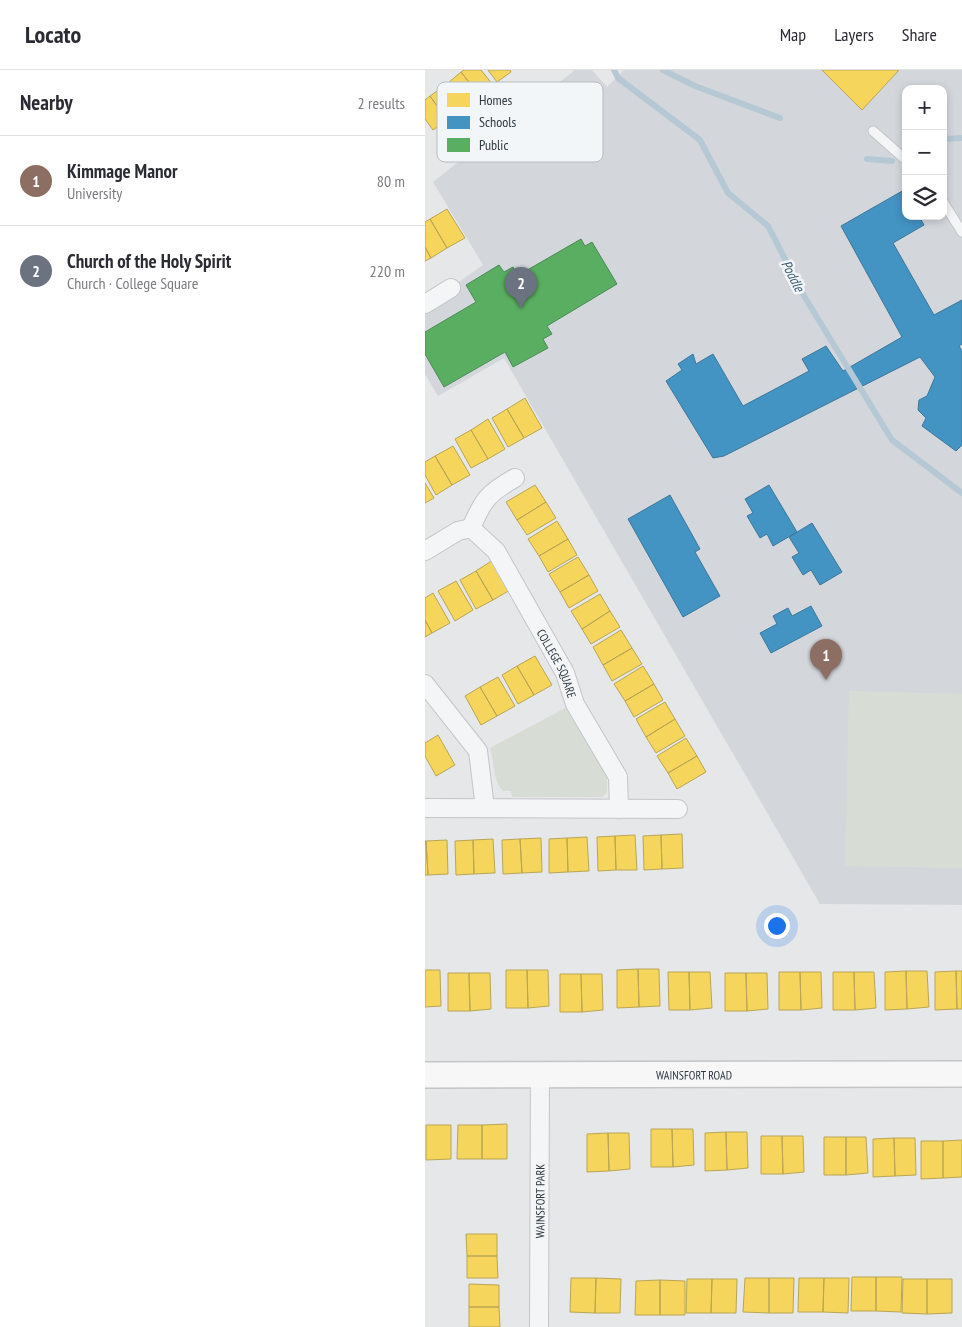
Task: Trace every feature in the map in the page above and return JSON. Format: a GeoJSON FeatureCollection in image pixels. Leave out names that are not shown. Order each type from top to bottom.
{"type":"FeatureCollection","features":[{"type":"Feature","properties":{"kind":"main road","name":"WAINSFORT ROAD"},"geometry":{"type":"LineString","coordinates":[[425,1075],[962,1074]]}},
{"type":"Feature","properties":{"kind":"street"},"geometry":{"type":"LineString","coordinates":[[425,304],[451,288]]}},
{"type":"Feature","properties":{"kind":"street"},"geometry":{"type":"LineString","coordinates":[[425,551],[458,531],[471,528],[480,508],[491,492],[515,478]]}},
{"type":"Feature","properties":{"kind":"street","name":"COLLEGE SQUARE"},"geometry":{"type":"LineString","coordinates":[[471,528],[496,552],[565,673],[575,704],[618,777],[619,809]]}},
{"type":"Feature","properties":{"kind":"street"},"geometry":{"type":"LineString","coordinates":[[425,684],[478,751],[485,808]]}},
{"type":"Feature","properties":{"kind":"street"},"geometry":{"type":"LineString","coordinates":[[425,808],[678,809]]}},
{"type":"Feature","properties":{"kind":"street","name":"WAINSFORT PARK"},"geometry":{"type":"LineString","coordinates":[[539,1327],[540,1075]]}},
{"type":"Feature","properties":{"kind":"lane"},"geometry":{"type":"LineString","coordinates":[[873,131],[902,156]]}},
{"type":"Feature","properties":{"kind":"lane"},"geometry":{"type":"LineString","coordinates":[[947,208],[962,232]]}},
{"type":"Feature","properties":{"kind":"shaded area"},"geometry":{"type":"Polygon","coordinates":[[[575,70],[592,70],[603,82],[560,82],[575,70]]]}},
{"type":"Feature","properties":{"kind":"shaded area"},"geometry":{"type":"Polygon","coordinates":[[[624,70],[962,70],[962,905],[820,904],[504,358],[438,396],[425,374],[425,312],[456,284],[483,265],[433,182],[458,162],[603,162],[603,82],[607,87],[624,70]]]}},
{"type":"Feature","properties":{"kind":"shaded area"},"geometry":{"type":"Polygon","coordinates":[[[849,691],[962,694],[962,868],[845,866],[849,691]]]}},
{"type":"Feature","properties":{"kind":"shaded area"},"geometry":{"type":"Polygon","coordinates":[[[567,707],[607,777],[607,792],[603,797],[512,797],[511,791],[503,791],[495,777],[490,748],[567,707]]]}},
{"type":"Feature","properties":{"kind":"building: Homes"},"geometry":{"type":"Polygon","coordinates":[[[464,70],[481,70],[491,82],[469,82],[461,72],[464,70]]]}},
{"type":"Feature","properties":{"kind":"building: Homes"},"geometry":{"type":"Polygon","coordinates":[[[488,70],[510,70],[511,72],[497,82],[488,70]]]}},
{"type":"Feature","properties":{"kind":"building: Homes"},"geometry":{"type":"Polygon","coordinates":[[[822,70],[899,70],[862,110],[822,70]]]}},
{"type":"Feature","properties":{"kind":"building: Homes"},"geometry":{"type":"Polygon","coordinates":[[[461,72],[469,82],[449,82],[461,72]]]}},
{"type":"Feature","properties":{"kind":"building: Homes"},"geometry":{"type":"Polygon","coordinates":[[[437,91],[437,106],[430,96],[437,91]]]}},
{"type":"Feature","properties":{"kind":"building: Homes"},"geometry":{"type":"Polygon","coordinates":[[[430,96],[437,106],[437,127],[433,130],[425,119],[425,100],[430,96]]]}},
{"type":"Feature","properties":{"kind":"building: Homes"},"geometry":{"type":"Polygon","coordinates":[[[447,209],[465,238],[447,248],[430,219],[447,209]]]}},
{"type":"Feature","properties":{"kind":"building: Homes"},"geometry":{"type":"Polygon","coordinates":[[[430,219],[447,248],[431,258],[425,247],[425,222],[430,219]]]}},
{"type":"Feature","properties":{"kind":"building: Homes"},"geometry":{"type":"Polygon","coordinates":[[[425,247],[431,258],[425,261],[425,247]]]}},
{"type":"Feature","properties":{"kind":"building: Homes"},"geometry":{"type":"Polygon","coordinates":[[[525,398],[542,428],[524,438],[507,409],[525,398]]]}},
{"type":"Feature","properties":{"kind":"building: Homes"},"geometry":{"type":"Polygon","coordinates":[[[507,409],[524,438],[508,447],[492,418],[507,409]]]}},
{"type":"Feature","properties":{"kind":"building: Homes"},"geometry":{"type":"Polygon","coordinates":[[[488,419],[505,449],[488,459],[471,430],[488,419]]]}},
{"type":"Feature","properties":{"kind":"building: Homes"},"geometry":{"type":"Polygon","coordinates":[[[471,430],[488,459],[471,468],[455,439],[471,430]]]}},
{"type":"Feature","properties":{"kind":"building: Homes"},"geometry":{"type":"Polygon","coordinates":[[[453,446],[470,475],[452,485],[435,456],[453,446]]]}},
{"type":"Feature","properties":{"kind":"building: Homes"},"geometry":{"type":"Polygon","coordinates":[[[435,456],[452,485],[436,495],[425,475],[425,462],[435,456]]]}},
{"type":"Feature","properties":{"kind":"building: Homes"},"geometry":{"type":"Polygon","coordinates":[[[425,483],[434,498],[425,503],[425,483]]]}},
{"type":"Feature","properties":{"kind":"building: Homes"},"geometry":{"type":"Polygon","coordinates":[[[535,485],[546,502],[517,520],[506,502],[535,485]]]}},
{"type":"Feature","properties":{"kind":"building: Homes"},"geometry":{"type":"Polygon","coordinates":[[[546,502],[556,518],[527,535],[517,520],[546,502]]]}},
{"type":"Feature","properties":{"kind":"building: Homes"},"geometry":{"type":"Polygon","coordinates":[[[557,521],[568,539],[539,556],[528,539],[557,521]]]}},
{"type":"Feature","properties":{"kind":"building: Homes"},"geometry":{"type":"Polygon","coordinates":[[[568,539],[577,555],[548,572],[539,556],[568,539]]]}},
{"type":"Feature","properties":{"kind":"building: Homes"},"geometry":{"type":"Polygon","coordinates":[[[578,557],[589,575],[560,592],[549,574],[578,557]]]}},
{"type":"Feature","properties":{"kind":"building: Homes"},"geometry":{"type":"Polygon","coordinates":[[[493,560],[510,590],[493,600],[476,571],[493,560]]]}},
{"type":"Feature","properties":{"kind":"building: Homes"},"geometry":{"type":"Polygon","coordinates":[[[476,571],[493,600],[476,609],[460,580],[476,571]]]}},
{"type":"Feature","properties":{"kind":"building: Homes"},"geometry":{"type":"Polygon","coordinates":[[[589,575],[598,591],[569,608],[560,592],[589,575]]]}},
{"type":"Feature","properties":{"kind":"building: Homes"},"geometry":{"type":"Polygon","coordinates":[[[456,581],[473,610],[455,621],[438,591],[456,581]]]}},
{"type":"Feature","properties":{"kind":"building: Homes"},"geometry":{"type":"Polygon","coordinates":[[[433,593],[450,623],[432,633],[425,620],[425,598],[433,593]]]}},
{"type":"Feature","properties":{"kind":"building: Homes"},"geometry":{"type":"Polygon","coordinates":[[[600,594],[610,611],[582,629],[571,611],[600,594]]]}},
{"type":"Feature","properties":{"kind":"building: Homes"},"geometry":{"type":"Polygon","coordinates":[[[610,611],[620,627],[591,644],[582,629],[610,611]]]}},
{"type":"Feature","properties":{"kind":"building: Homes"},"geometry":{"type":"Polygon","coordinates":[[[425,620],[432,633],[425,637],[425,620]]]}},
{"type":"Feature","properties":{"kind":"building: Homes"},"geometry":{"type":"Polygon","coordinates":[[[621,630],[632,648],[603,665],[593,647],[621,630]]]}},
{"type":"Feature","properties":{"kind":"building: Homes"},"geometry":{"type":"Polygon","coordinates":[[[632,648],[642,664],[612,681],[603,665],[632,648]]]}},
{"type":"Feature","properties":{"kind":"building: Homes"},"geometry":{"type":"Polygon","coordinates":[[[535,656],[552,685],[534,695],[517,666],[535,656]]]}},
{"type":"Feature","properties":{"kind":"building: Homes"},"geometry":{"type":"Polygon","coordinates":[[[517,666],[534,695],[518,704],[502,675],[517,666]]]}},
{"type":"Feature","properties":{"kind":"building: Homes"},"geometry":{"type":"Polygon","coordinates":[[[643,666],[654,684],[625,701],[614,684],[643,666]]]}},
{"type":"Feature","properties":{"kind":"building: Homes"},"geometry":{"type":"Polygon","coordinates":[[[498,677],[515,706],[497,716],[480,687],[498,677]]]}},
{"type":"Feature","properties":{"kind":"building: Homes"},"geometry":{"type":"Polygon","coordinates":[[[654,684],[663,700],[634,717],[625,701],[654,684]]]}},
{"type":"Feature","properties":{"kind":"building: Homes"},"geometry":{"type":"Polygon","coordinates":[[[480,687],[497,716],[481,725],[465,696],[480,687]]]}},
{"type":"Feature","properties":{"kind":"building: Homes"},"geometry":{"type":"Polygon","coordinates":[[[665,702],[675,719],[646,737],[636,719],[665,702]]]}},
{"type":"Feature","properties":{"kind":"building: Homes"},"geometry":{"type":"Polygon","coordinates":[[[675,719],[685,736],[656,753],[646,737],[675,719]]]}},
{"type":"Feature","properties":{"kind":"building: Homes"},"geometry":{"type":"Polygon","coordinates":[[[438,735],[455,765],[436,776],[425,756],[425,743],[438,735]]]}},
{"type":"Feature","properties":{"kind":"building: Homes"},"geometry":{"type":"Polygon","coordinates":[[[686,738],[697,756],[668,773],[657,756],[686,738]]]}},
{"type":"Feature","properties":{"kind":"building: Homes"},"geometry":{"type":"Polygon","coordinates":[[[697,756],[706,772],[677,789],[668,773],[697,756]]]}},
{"type":"Feature","properties":{"kind":"building: Homes"},"geometry":{"type":"Polygon","coordinates":[[[682,834],[683,868],[662,869],[661,835],[682,834]]]}},
{"type":"Feature","properties":{"kind":"building: Homes"},"geometry":{"type":"Polygon","coordinates":[[[635,835],[637,870],[616,870],[615,836],[635,835]]]}},
{"type":"Feature","properties":{"kind":"building: Homes"},"geometry":{"type":"Polygon","coordinates":[[[661,835],[662,869],[644,870],[643,836],[661,835]]]}},
{"type":"Feature","properties":{"kind":"building: Homes"},"geometry":{"type":"Polygon","coordinates":[[[615,836],[616,870],[598,871],[597,837],[615,836]]]}},
{"type":"Feature","properties":{"kind":"building: Homes"},"geometry":{"type":"Polygon","coordinates":[[[587,837],[589,871],[568,872],[567,838],[587,837]]]}},
{"type":"Feature","properties":{"kind":"building: Homes"},"geometry":{"type":"Polygon","coordinates":[[[541,838],[542,872],[522,873],[520,839],[541,838]]]}},
{"type":"Feature","properties":{"kind":"building: Homes"},"geometry":{"type":"Polygon","coordinates":[[[567,838],[568,872],[549,873],[549,839],[567,838]]]}},
{"type":"Feature","properties":{"kind":"building: Homes"},"geometry":{"type":"Polygon","coordinates":[[[493,839],[495,873],[474,874],[473,840],[493,839]]]}},
{"type":"Feature","properties":{"kind":"building: Homes"},"geometry":{"type":"Polygon","coordinates":[[[520,839],[522,873],[503,874],[502,840],[520,839]]]}},
{"type":"Feature","properties":{"kind":"building: Homes"},"geometry":{"type":"Polygon","coordinates":[[[447,840],[448,874],[428,875],[426,841],[447,840]]]}},
{"type":"Feature","properties":{"kind":"building: Homes"},"geometry":{"type":"Polygon","coordinates":[[[473,840],[474,874],[456,875],[455,841],[473,840]]]}},
{"type":"Feature","properties":{"kind":"building: Homes"},"geometry":{"type":"Polygon","coordinates":[[[426,841],[428,875],[425,875],[426,841]]]}},
{"type":"Feature","properties":{"kind":"building: Homes"},"geometry":{"type":"Polygon","coordinates":[[[638,969],[639,1007],[617,1008],[617,970],[638,969]]]}},
{"type":"Feature","properties":{"kind":"building: Homes"},"geometry":{"type":"Polygon","coordinates":[[[638,969],[659,969],[660,1006],[639,1007],[638,969]]]}},
{"type":"Feature","properties":{"kind":"building: Homes"},"geometry":{"type":"Polygon","coordinates":[[[425,970],[440,970],[441,1006],[425,1007],[425,970]]]}},
{"type":"Feature","properties":{"kind":"building: Homes"},"geometry":{"type":"Polygon","coordinates":[[[506,970],[527,970],[528,1008],[506,1008],[506,970]]]}},
{"type":"Feature","properties":{"kind":"building: Homes"},"geometry":{"type":"Polygon","coordinates":[[[527,970],[548,970],[549,1006],[528,1008],[527,970]]]}},
{"type":"Feature","properties":{"kind":"building: Homes"},"geometry":{"type":"Polygon","coordinates":[[[906,971],[927,971],[929,1007],[907,1009],[906,971]]]}},
{"type":"Feature","properties":{"kind":"building: Homes"},"geometry":{"type":"Polygon","coordinates":[[[906,971],[907,1009],[885,1010],[885,972],[906,971]]]}},
{"type":"Feature","properties":{"kind":"building: Homes"},"geometry":{"type":"Polygon","coordinates":[[[956,971],[957,1009],[935,1010],[935,972],[956,971]]]}},
{"type":"Feature","properties":{"kind":"building: Homes"},"geometry":{"type":"Polygon","coordinates":[[[956,971],[962,971],[962,1009],[957,1009],[956,971]]]}},
{"type":"Feature","properties":{"kind":"building: Homes"},"geometry":{"type":"Polygon","coordinates":[[[668,972],[689,972],[690,1010],[669,1010],[668,972]]]}},
{"type":"Feature","properties":{"kind":"building: Homes"},"geometry":{"type":"Polygon","coordinates":[[[689,972],[710,972],[712,1008],[690,1010],[689,972]]]}},
{"type":"Feature","properties":{"kind":"building: Homes"},"geometry":{"type":"Polygon","coordinates":[[[779,972],[800,972],[801,1010],[779,1010],[779,972]]]}},
{"type":"Feature","properties":{"kind":"building: Homes"},"geometry":{"type":"Polygon","coordinates":[[[800,972],[821,972],[822,1008],[801,1010],[800,972]]]}},
{"type":"Feature","properties":{"kind":"building: Homes"},"geometry":{"type":"Polygon","coordinates":[[[833,972],[854,972],[855,1010],[833,1010],[833,972]]]}},
{"type":"Feature","properties":{"kind":"building: Homes"},"geometry":{"type":"Polygon","coordinates":[[[854,972],[874,972],[876,1008],[855,1010],[854,972]]]}},
{"type":"Feature","properties":{"kind":"building: Homes"},"geometry":{"type":"Polygon","coordinates":[[[448,973],[469,973],[470,1011],[448,1011],[448,973]]]}},
{"type":"Feature","properties":{"kind":"building: Homes"},"geometry":{"type":"Polygon","coordinates":[[[469,973],[490,973],[491,1009],[470,1011],[469,973]]]}},
{"type":"Feature","properties":{"kind":"building: Homes"},"geometry":{"type":"Polygon","coordinates":[[[725,973],[746,973],[747,1011],[725,1011],[725,973]]]}},
{"type":"Feature","properties":{"kind":"building: Homes"},"geometry":{"type":"Polygon","coordinates":[[[746,973],[767,973],[768,1009],[747,1011],[746,973]]]}},
{"type":"Feature","properties":{"kind":"building: Homes"},"geometry":{"type":"Polygon","coordinates":[[[560,974],[581,974],[582,1012],[560,1012],[560,974]]]}},
{"type":"Feature","properties":{"kind":"building: Homes"},"geometry":{"type":"Polygon","coordinates":[[[581,974],[602,974],[603,1010],[582,1012],[581,974]]]}},
{"type":"Feature","properties":{"kind":"building: Homes"},"geometry":{"type":"Polygon","coordinates":[[[507,1124],[507,1159],[482,1159],[482,1125],[507,1124]]]}},
{"type":"Feature","properties":{"kind":"building: Homes"},"geometry":{"type":"Polygon","coordinates":[[[426,1125],[451,1125],[451,1159],[426,1160],[426,1125]]]}},
{"type":"Feature","properties":{"kind":"building: Homes"},"geometry":{"type":"Polygon","coordinates":[[[458,1125],[482,1125],[482,1159],[457,1159],[458,1125]]]}},
{"type":"Feature","properties":{"kind":"building: Homes"},"geometry":{"type":"Polygon","coordinates":[[[651,1129],[672,1129],[673,1167],[651,1167],[651,1129]]]}},
{"type":"Feature","properties":{"kind":"building: Homes"},"geometry":{"type":"Polygon","coordinates":[[[672,1129],[693,1129],[694,1165],[673,1167],[672,1129]]]}},
{"type":"Feature","properties":{"kind":"building: Homes"},"geometry":{"type":"Polygon","coordinates":[[[726,1132],[747,1132],[748,1168],[727,1170],[726,1132]]]}},
{"type":"Feature","properties":{"kind":"building: Homes"},"geometry":{"type":"Polygon","coordinates":[[[726,1132],[727,1170],[705,1171],[705,1133],[726,1132]]]}},
{"type":"Feature","properties":{"kind":"building: Homes"},"geometry":{"type":"Polygon","coordinates":[[[608,1133],[629,1133],[630,1169],[609,1171],[608,1133]]]}},
{"type":"Feature","properties":{"kind":"building: Homes"},"geometry":{"type":"Polygon","coordinates":[[[608,1133],[609,1171],[587,1172],[587,1134],[608,1133]]]}},
{"type":"Feature","properties":{"kind":"building: Homes"},"geometry":{"type":"Polygon","coordinates":[[[761,1136],[782,1136],[783,1174],[761,1174],[761,1136]]]}},
{"type":"Feature","properties":{"kind":"building: Homes"},"geometry":{"type":"Polygon","coordinates":[[[782,1136],[803,1136],[804,1172],[783,1174],[782,1136]]]}},
{"type":"Feature","properties":{"kind":"building: Homes"},"geometry":{"type":"Polygon","coordinates":[[[824,1137],[846,1137],[846,1175],[824,1175],[824,1137]]]}},
{"type":"Feature","properties":{"kind":"building: Homes"},"geometry":{"type":"Polygon","coordinates":[[[846,1137],[866,1137],[868,1173],[846,1175],[846,1137]]]}},
{"type":"Feature","properties":{"kind":"building: Homes"},"geometry":{"type":"Polygon","coordinates":[[[894,1138],[915,1138],[916,1175],[895,1176],[894,1138]]]}},
{"type":"Feature","properties":{"kind":"building: Homes"},"geometry":{"type":"Polygon","coordinates":[[[894,1138],[895,1176],[873,1177],[873,1139],[894,1138]]]}},
{"type":"Feature","properties":{"kind":"building: Homes"},"geometry":{"type":"Polygon","coordinates":[[[962,1140],[962,1177],[943,1178],[943,1141],[962,1140]]]}},
{"type":"Feature","properties":{"kind":"building: Homes"},"geometry":{"type":"Polygon","coordinates":[[[921,1141],[943,1141],[943,1178],[921,1179],[921,1141]]]}},
{"type":"Feature","properties":{"kind":"building: Homes"},"geometry":{"type":"Polygon","coordinates":[[[466,1234],[497,1234],[497,1256],[467,1256],[466,1234]]]}},
{"type":"Feature","properties":{"kind":"building: Homes"},"geometry":{"type":"Polygon","coordinates":[[[467,1256],[497,1256],[498,1278],[467,1278],[467,1256]]]}},
{"type":"Feature","properties":{"kind":"building: Homes"},"geometry":{"type":"Polygon","coordinates":[[[852,1277],[876,1277],[876,1311],[851,1311],[852,1277]]]}},
{"type":"Feature","properties":{"kind":"building: Homes"},"geometry":{"type":"Polygon","coordinates":[[[876,1277],[902,1277],[901,1312],[876,1311],[876,1277]]]}},
{"type":"Feature","properties":{"kind":"building: Homes"},"geometry":{"type":"Polygon","coordinates":[[[571,1278],[596,1278],[595,1313],[570,1312],[571,1278]]]}},
{"type":"Feature","properties":{"kind":"building: Homes"},"geometry":{"type":"Polygon","coordinates":[[[596,1278],[621,1279],[620,1313],[595,1313],[596,1278]]]}},
{"type":"Feature","properties":{"kind":"building: Homes"},"geometry":{"type":"Polygon","coordinates":[[[745,1278],[769,1278],[769,1313],[743,1312],[745,1278]]]}},
{"type":"Feature","properties":{"kind":"building: Homes"},"geometry":{"type":"Polygon","coordinates":[[[769,1278],[794,1278],[793,1313],[769,1313],[769,1278]]]}},
{"type":"Feature","properties":{"kind":"building: Homes"},"geometry":{"type":"Polygon","coordinates":[[[799,1278],[824,1278],[823,1312],[798,1312],[799,1278]]]}},
{"type":"Feature","properties":{"kind":"building: Homes"},"geometry":{"type":"Polygon","coordinates":[[[824,1278],[849,1278],[848,1313],[823,1312],[824,1278]]]}},
{"type":"Feature","properties":{"kind":"building: Homes"},"geometry":{"type":"Polygon","coordinates":[[[687,1279],[712,1279],[711,1313],[686,1313],[687,1279]]]}},
{"type":"Feature","properties":{"kind":"building: Homes"},"geometry":{"type":"Polygon","coordinates":[[[712,1279],[737,1279],[736,1313],[711,1313],[712,1279]]]}},
{"type":"Feature","properties":{"kind":"building: Homes"},"geometry":{"type":"Polygon","coordinates":[[[903,1279],[927,1279],[927,1314],[902,1313],[903,1279]]]}},
{"type":"Feature","properties":{"kind":"building: Homes"},"geometry":{"type":"Polygon","coordinates":[[[927,1279],[952,1279],[952,1313],[927,1314],[927,1279]]]}},
{"type":"Feature","properties":{"kind":"building: Homes"},"geometry":{"type":"Polygon","coordinates":[[[660,1280],[660,1315],[635,1315],[636,1281],[660,1280]]]}},
{"type":"Feature","properties":{"kind":"building: Homes"},"geometry":{"type":"Polygon","coordinates":[[[660,1280],[685,1281],[685,1315],[660,1315],[660,1280]]]}},
{"type":"Feature","properties":{"kind":"building: Homes"},"geometry":{"type":"Polygon","coordinates":[[[469,1284],[499,1285],[499,1307],[469,1307],[469,1284]]]}},
{"type":"Feature","properties":{"kind":"building: Homes"},"geometry":{"type":"Polygon","coordinates":[[[469,1307],[499,1307],[500,1327],[469,1327],[469,1307]]]}},
{"type":"Feature","properties":{"kind":"building: Schools"},"geometry":{"type":"Polygon","coordinates":[[[902,191],[902,220],[921,220],[924,225],[893,243],[934,315],[962,300],[962,344],[959,346],[962,351],[962,445],[956,451],[922,426],[926,418],[918,410],[919,400],[927,396],[935,377],[920,357],[724,456],[713,458],[666,381],[682,370],[678,364],[693,354],[696,364],[713,354],[743,406],[809,371],[802,359],[826,346],[843,371],[902,337],[841,226],[902,191]]]}},
{"type":"Feature","properties":{"kind":"building: Schools"},"geometry":{"type":"Polygon","coordinates":[[[769,485],[797,532],[773,546],[767,534],[760,538],[747,516],[753,513],[745,499],[769,485]]]}},
{"type":"Feature","properties":{"kind":"building: Schools"},"geometry":{"type":"Polygon","coordinates":[[[670,495],[700,549],[695,552],[720,596],[683,617],[628,519],[670,495]]]}},
{"type":"Feature","properties":{"kind":"building: Schools"},"geometry":{"type":"Polygon","coordinates":[[[812,523],[842,572],[820,585],[811,570],[803,575],[792,557],[799,553],[789,537],[812,523]]]}},
{"type":"Feature","properties":{"kind":"building: Schools"},"geometry":{"type":"Polygon","coordinates":[[[811,606],[822,626],[771,653],[760,633],[777,624],[773,616],[788,608],[792,616],[811,606]]]}},
{"type":"Feature","properties":{"kind":"building: Public"},"geometry":{"type":"Polygon","coordinates":[[[581,239],[585,246],[592,242],[617,284],[547,326],[552,334],[543,339],[548,348],[513,367],[505,352],[444,387],[425,354],[425,332],[476,302],[466,285],[499,265],[504,272],[513,267],[517,276],[581,239]]]}},
{"type":"Feature","properties":{"kind":"waterway","name":"Poddle"},"geometry":{"type":"LineString","coordinates":[[614,70],[618,78],[700,140],[728,193],[768,226],[804,296],[892,440],[962,493]]}},
{"type":"Feature","properties":{"kind":"waterway"},"geometry":{"type":"LineString","coordinates":[[663,70],[695,86],[780,118]]}},
{"type":"Feature","properties":{"kind":"waterway"},"geometry":{"type":"LineString","coordinates":[[947,139],[962,138]]}},
{"type":"Feature","properties":{"kind":"waterway"},"geometry":{"type":"LineString","coordinates":[[867,159],[892,161]]}},
{"type":"Feature","properties":{"kind":"place","name":"Church of the Holy Spirit"},"geometry":{"type":"Point","coordinates":[521,308]}},
{"type":"Feature","properties":{"kind":"place","name":"Kimmage Manor"},"geometry":{"type":"Point","coordinates":[826,680]}}]}
